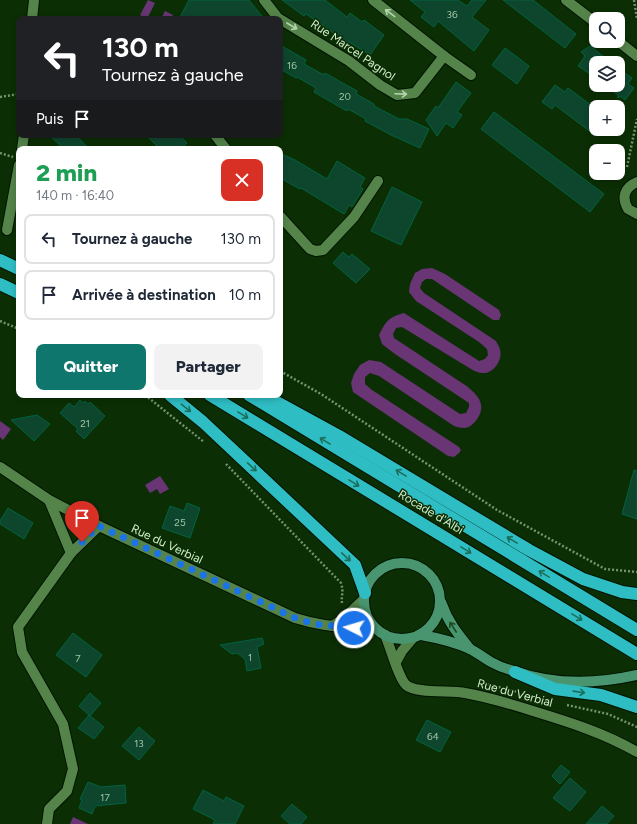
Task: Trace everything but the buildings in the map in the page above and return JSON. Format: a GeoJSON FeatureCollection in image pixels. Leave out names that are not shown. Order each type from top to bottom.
{"type":"FeatureCollection","features":[{"type":"Feature","properties":{"kind":"highway"},"geometry":{"type":"LineString","coordinates":[[0,260],[16,268]]}},
{"type":"Feature","properties":{"kind":"highway"},"geometry":{"type":"LineString","coordinates":[[0,284],[16,292]]}},
{"type":"Feature","properties":{"kind":"highway"},"geometry":{"type":"LineString","coordinates":[[174,398],[203,422],[355,565],[364,596]]}},
{"type":"Feature","properties":{"kind":"highway","name":"Rocade d'Albi"},"geometry":{"type":"LineString","coordinates":[[215,398],[637,654]]}},
{"type":"Feature","properties":{"kind":"highway","name":"Rocade d'Albi"},"geometry":{"type":"LineString","coordinates":[[254,398],[637,630]]}},
{"type":"Feature","properties":{"kind":"highway"},"geometry":{"type":"LineString","coordinates":[[269,398],[339,436],[529,550],[583,579],[622,592],[637,594]]}},
{"type":"Feature","properties":{"kind":"highway"},"geometry":{"type":"LineString","coordinates":[[515,672],[555,689],[601,695],[637,707]]}},
{"type":"Feature","properties":{"kind":"main road"},"geometry":{"type":"LineString","coordinates":[[470,649],[453,628],[446,616],[438,588],[432,577],[423,569],[412,564],[400,562],[388,565],[377,572],[369,581],[364,596],[365,609],[375,628],[386,635],[399,639],[417,636],[444,640],[470,649],[492,662],[515,672],[544,679],[569,682],[612,681],[637,676]]}},
{"type":"Feature","properties":{"kind":"main road"},"geometry":{"type":"LineString","coordinates":[[417,636],[429,628],[436,620],[440,611],[441,600]]}},
{"type":"Feature","properties":{"kind":"street"},"geometry":{"type":"LineString","coordinates":[[32,16],[34,0]]}},
{"type":"Feature","properties":{"kind":"street","name":"Rue Marcel Pagnol"},"geometry":{"type":"LineString","coordinates":[[264,0],[276,16]]}},
{"type":"Feature","properties":{"kind":"street"},"geometry":{"type":"LineString","coordinates":[[373,0],[444,56],[471,75]]}},
{"type":"Feature","properties":{"kind":"street"},"geometry":{"type":"LineString","coordinates":[[566,0],[589,18]]}},
{"type":"Feature","properties":{"kind":"street","name":"Rue Marcel Pagnol"},"geometry":{"type":"LineString","coordinates":[[283,21],[349,61],[380,85],[397,95],[415,93],[444,56]]}},
{"type":"Feature","properties":{"kind":"street"},"geometry":{"type":"LineString","coordinates":[[625,47],[637,56]]}},
{"type":"Feature","properties":{"kind":"street"},"geometry":{"type":"LineString","coordinates":[[217,138],[223,146]]}},
{"type":"Feature","properties":{"kind":"street"},"geometry":{"type":"LineString","coordinates":[[7,230],[16,181]]}},
{"type":"Feature","properties":{"kind":"street"},"geometry":{"type":"LineString","coordinates":[[283,219],[310,249],[316,251],[323,250],[354,217],[378,181]]}},
{"type":"Feature","properties":{"kind":"street"},"geometry":{"type":"LineString","coordinates":[[637,182],[628,188],[624,198],[628,209],[637,214]]}},
{"type":"Feature","properties":{"kind":"street","name":"Rue du Verbial"},"geometry":{"type":"LineString","coordinates":[[0,467],[49,500],[99,526],[295,618],[315,624],[375,628]]}},
{"type":"Feature","properties":{"kind":"street"},"geometry":{"type":"LineString","coordinates":[[49,500],[71,553]]}},
{"type":"Feature","properties":{"kind":"street"},"geometry":{"type":"LineString","coordinates":[[47,824],[49,809],[67,791],[73,769],[63,724],[22,652],[18,627],[71,553],[99,526]]}},
{"type":"Feature","properties":{"kind":"street"},"geometry":{"type":"LineString","coordinates":[[332,626],[349,613],[364,596]]}},
{"type":"Feature","properties":{"kind":"street","name":"Rue du Verbial"},"geometry":{"type":"LineString","coordinates":[[386,635],[396,662],[398,673],[406,685],[419,691],[436,690],[465,693],[499,701],[576,724],[620,742],[637,752]]}},
{"type":"Feature","properties":{"kind":"street"},"geometry":{"type":"LineString","coordinates":[[396,662],[402,651],[417,636]]}},
{"type":"Feature","properties":{"kind":"path"},"geometry":{"type":"LineString","coordinates":[[634,0],[637,19]]}},
{"type":"Feature","properties":{"kind":"path"},"geometry":{"type":"LineString","coordinates":[[0,97],[16,94]]}},
{"type":"Feature","properties":{"kind":"path"},"geometry":{"type":"LineString","coordinates":[[627,167],[637,119]]}},
{"type":"Feature","properties":{"kind":"path"},"geometry":{"type":"LineString","coordinates":[[0,153],[12,157],[16,156]]}},
{"type":"Feature","properties":{"kind":"path"},"geometry":{"type":"LineString","coordinates":[[0,321],[16,328]]}},
{"type":"Feature","properties":{"kind":"path"},"geometry":{"type":"LineString","coordinates":[[283,373],[321,394],[497,510],[605,569],[637,572]]}},
{"type":"Feature","properties":{"kind":"path"},"geometry":{"type":"LineString","coordinates":[[149,398],[208,445]]}},
{"type":"Feature","properties":{"kind":"path"},"geometry":{"type":"LineString","coordinates":[[223,460],[341,583],[344,591],[341,599],[342,606],[349,613]]}},
{"type":"Feature","properties":{"kind":"shaded area"},"geometry":{"type":"Polygon","coordinates":[[[148,0],[155,3],[148,16],[140,15],[148,0]]]}},
{"type":"Feature","properties":{"kind":"shaded area"},"geometry":{"type":"Polygon","coordinates":[[[165,11],[173,15],[172,16],[162,16],[165,11]]]}},
{"type":"Feature","properties":{"kind":"shaded area"},"geometry":{"type":"Polygon","coordinates":[[[432,268],[445,274],[499,310],[501,315],[499,320],[493,320],[432,279],[426,279],[422,282],[420,288],[424,293],[496,341],[500,348],[501,354],[499,362],[494,369],[487,373],[480,373],[472,370],[402,327],[396,328],[393,334],[394,338],[468,387],[476,395],[480,402],[481,409],[477,420],[471,426],[463,428],[456,427],[379,376],[370,373],[365,377],[365,384],[459,447],[461,450],[454,457],[448,456],[353,392],[351,383],[354,374],[360,365],[369,360],[381,362],[460,414],[466,413],[469,403],[395,354],[382,344],[379,335],[388,320],[404,313],[479,361],[485,359],[488,355],[487,349],[479,342],[416,301],[409,292],[410,284],[415,273],[422,269],[432,268]]]}},
{"type":"Feature","properties":{"kind":"shaded area"},"geometry":{"type":"Polygon","coordinates":[[[0,421],[11,429],[3,440],[0,437],[0,421]]]}},
{"type":"Feature","properties":{"kind":"shaded area"},"geometry":{"type":"Polygon","coordinates":[[[160,476],[169,489],[160,494],[157,489],[150,493],[145,485],[160,476]]]}},
{"type":"Feature","properties":{"kind":"shaded area"},"geometry":{"type":"Polygon","coordinates":[[[73,817],[88,824],[70,824],[73,817]]]}},
{"type":"Feature","properties":{"kind":"route"},"geometry":{"type":"LineString","coordinates":[[82,542],[99,526],[295,618],[315,624],[354,628]]}}]}
